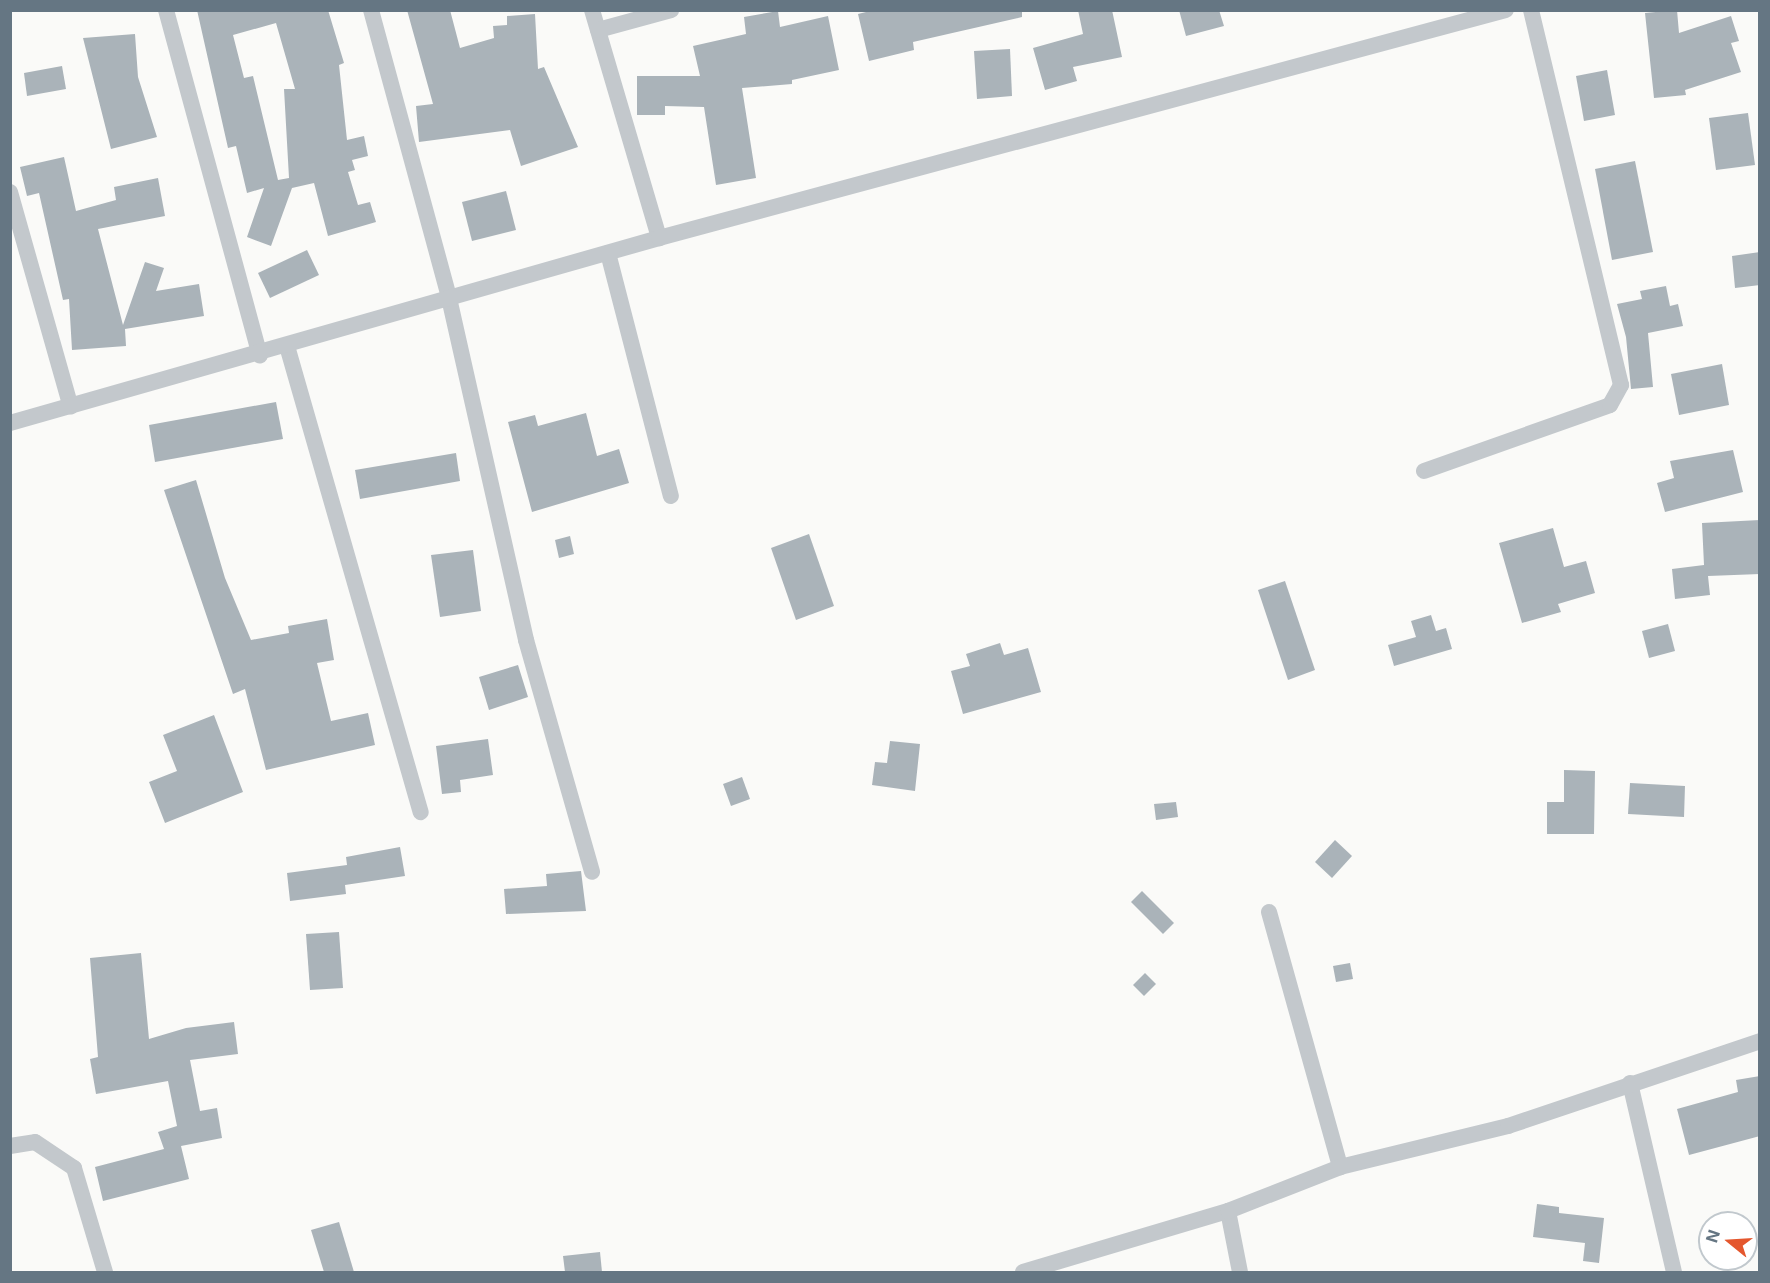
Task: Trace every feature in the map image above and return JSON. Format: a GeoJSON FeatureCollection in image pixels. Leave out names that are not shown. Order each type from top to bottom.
{"type":"FeatureCollection","features":[{"type":"Feature","properties":{"kind":"street"},"geometry":{"type":"LineString","coordinates":[[166,10],[260,355]]}},
{"type":"Feature","properties":{"kind":"street"},"geometry":{"type":"LineString","coordinates":[[371,10],[448,298],[526,640],[592,872]]}},
{"type":"Feature","properties":{"kind":"street"},"geometry":{"type":"LineString","coordinates":[[592,10],[659,238]]}},
{"type":"Feature","properties":{"kind":"street"},"geometry":{"type":"LineString","coordinates":[[598,30],[671,10]]}},
{"type":"Feature","properties":{"kind":"street"},"geometry":{"type":"LineString","coordinates":[[10,423],[260,355],[659,238],[1506,10]]}},
{"type":"Feature","properties":{"kind":"street"},"geometry":{"type":"LineString","coordinates":[[1424,471],[1610,405],[1621,385],[1531,10]]}},
{"type":"Feature","properties":{"kind":"street"},"geometry":{"type":"LineString","coordinates":[[10,192],[71,407]]}},
{"type":"Feature","properties":{"kind":"street"},"geometry":{"type":"LineString","coordinates":[[608,253],[671,496]]}},
{"type":"Feature","properties":{"kind":"street"},"geometry":{"type":"LineString","coordinates":[[287,346],[421,812]]}},
{"type":"Feature","properties":{"kind":"street"},"geometry":{"type":"LineString","coordinates":[[1269,912],[1340,1167]]}},
{"type":"Feature","properties":{"kind":"street"},"geometry":{"type":"LineString","coordinates":[[1023,1272],[1228,1211],[1340,1167],[1508,1126],[1760,1041]]}},
{"type":"Feature","properties":{"kind":"street"},"geometry":{"type":"LineString","coordinates":[[1630,1083],[1674,1272]]}},
{"type":"Feature","properties":{"kind":"street"},"geometry":{"type":"LineString","coordinates":[[10,1146],[35,1142],[74,1168],[105,1272]]}},
{"type":"Feature","properties":{"kind":"street"},"geometry":{"type":"LineString","coordinates":[[1228,1211],[1240,1272]]}},
{"type":"Feature","properties":{"kind":"building"},"geometry":{"type":"Polygon","coordinates":[[[197,10],[328,10],[344,63],[339,65],[347,140],[364,136],[368,156],[352,160],[355,170],[348,172],[358,205],[370,202],[376,222],[328,236],[314,183],[292,188],[271,246],[247,237],[264,188],[247,193],[236,146],[228,148],[197,10]],[[276,23],[233,35],[244,78],[253,76],[278,180],[289,178],[284,89],[295,89],[276,23]]]}},
{"type":"Feature","properties":{"kind":"building"},"geometry":{"type":"Polygon","coordinates":[[[407,10],[450,10],[460,48],[494,38],[493,26],[507,25],[507,16],[535,14],[538,69],[544,67],[578,147],[521,166],[510,130],[419,142],[416,106],[433,104],[407,10]]]}},
{"type":"Feature","properties":{"kind":"building"},"geometry":{"type":"Polygon","coordinates":[[[874,10],[1022,10],[1022,17],[913,42],[914,50],[869,61],[858,14],[874,10]]]}},
{"type":"Feature","properties":{"kind":"building"},"geometry":{"type":"Polygon","coordinates":[[[1078,10],[1112,10],[1122,57],[1073,67],[1077,81],[1045,90],[1033,48],[1083,34],[1078,10]]]}},
{"type":"Feature","properties":{"kind":"building"},"geometry":{"type":"Polygon","coordinates":[[[1179,10],[1219,10],[1224,26],[1186,36],[1179,10]]]}},
{"type":"Feature","properties":{"kind":"building"},"geometry":{"type":"Polygon","coordinates":[[[1677,10],[1679,33],[1731,16],[1739,41],[1731,43],[1741,72],[1685,90],[1686,95],[1654,98],[1645,13],[1677,10]]]}},
{"type":"Feature","properties":{"kind":"building"},"geometry":{"type":"Polygon","coordinates":[[[778,11],[780,27],[828,16],[839,70],[792,80],[792,84],[742,88],[756,178],[716,185],[704,107],[665,106],[665,115],[637,115],[637,76],[700,76],[693,46],[746,34],[744,17],[778,11]]]}},
{"type":"Feature","properties":{"kind":"building"},"geometry":{"type":"Polygon","coordinates":[[[135,34],[138,77],[157,137],[111,149],[83,38],[135,34]]]}},
{"type":"Feature","properties":{"kind":"building"},"geometry":{"type":"Polygon","coordinates":[[[1010,49],[1012,96],[977,99],[974,51],[1010,49]]]}},
{"type":"Feature","properties":{"kind":"building"},"geometry":{"type":"Polygon","coordinates":[[[62,66],[66,89],[27,96],[24,73],[62,66]]]}},
{"type":"Feature","properties":{"kind":"building"},"geometry":{"type":"Polygon","coordinates":[[[1607,70],[1615,115],[1584,121],[1576,76],[1607,70]]]}},
{"type":"Feature","properties":{"kind":"building"},"geometry":{"type":"Polygon","coordinates":[[[1748,113],[1755,165],[1716,170],[1709,118],[1748,113]]]}},
{"type":"Feature","properties":{"kind":"building"},"geometry":{"type":"Polygon","coordinates":[[[64,157],[76,211],[116,200],[114,187],[158,178],[165,216],[98,229],[123,325],[145,262],[164,268],[156,291],[199,284],[204,316],[125,329],[126,346],[72,350],[69,299],[63,300],[39,193],[27,196],[20,167],[64,157]]]}},
{"type":"Feature","properties":{"kind":"building"},"geometry":{"type":"Polygon","coordinates":[[[1635,161],[1653,252],[1612,260],[1595,169],[1635,161]]]}},
{"type":"Feature","properties":{"kind":"building"},"geometry":{"type":"Polygon","coordinates":[[[506,191],[516,230],[472,241],[462,202],[506,191]]]}},
{"type":"Feature","properties":{"kind":"building"},"geometry":{"type":"Polygon","coordinates":[[[307,250],[319,275],[270,298],[258,273],[307,250]]]}},
{"type":"Feature","properties":{"kind":"building"},"geometry":{"type":"Polygon","coordinates":[[[1760,252],[1760,285],[1735,288],[1732,256],[1760,252]]]}},
{"type":"Feature","properties":{"kind":"building"},"geometry":{"type":"Polygon","coordinates":[[[1666,286],[1670,306],[1678,304],[1683,326],[1648,333],[1653,387],[1631,389],[1626,337],[1617,304],[1642,299],[1640,291],[1666,286]]]}},
{"type":"Feature","properties":{"kind":"building"},"geometry":{"type":"Polygon","coordinates":[[[1722,364],[1729,405],[1679,415],[1671,374],[1722,364]]]}},
{"type":"Feature","properties":{"kind":"building"},"geometry":{"type":"Polygon","coordinates":[[[276,402],[283,439],[155,462],[149,425],[276,402]]]}},
{"type":"Feature","properties":{"kind":"building"},"geometry":{"type":"Polygon","coordinates":[[[586,413],[597,456],[619,449],[629,483],[532,512],[508,422],[535,415],[538,426],[586,413]]]}},
{"type":"Feature","properties":{"kind":"building"},"geometry":{"type":"Polygon","coordinates":[[[1733,450],[1743,492],[1665,512],[1657,483],[1674,478],[1670,461],[1733,450]]]}},
{"type":"Feature","properties":{"kind":"building"},"geometry":{"type":"Polygon","coordinates":[[[456,453],[460,481],[360,499],[355,470],[456,453]]]}},
{"type":"Feature","properties":{"kind":"building"},"geometry":{"type":"Polygon","coordinates":[[[196,480],[225,578],[251,640],[289,633],[288,626],[327,619],[334,660],[317,663],[331,721],[368,713],[375,745],[266,770],[245,689],[233,694],[164,490],[196,480]]]}},
{"type":"Feature","properties":{"kind":"building"},"geometry":{"type":"Polygon","coordinates":[[[1760,520],[1760,574],[1708,576],[1710,595],[1675,599],[1672,569],[1704,565],[1702,523],[1760,520]]]}},
{"type":"Feature","properties":{"kind":"building"},"geometry":{"type":"Polygon","coordinates":[[[1553,528],[1564,567],[1586,561],[1595,593],[1558,604],[1561,612],[1522,623],[1499,543],[1553,528]]]}},
{"type":"Feature","properties":{"kind":"building"},"geometry":{"type":"Polygon","coordinates":[[[809,534],[834,606],[796,620],[771,548],[809,534]]]}},
{"type":"Feature","properties":{"kind":"building"},"geometry":{"type":"Polygon","coordinates":[[[570,536],[574,554],[559,558],[555,540],[570,536]]]}},
{"type":"Feature","properties":{"kind":"building"},"geometry":{"type":"Polygon","coordinates":[[[473,550],[481,611],[440,617],[431,555],[473,550]]]}},
{"type":"Feature","properties":{"kind":"building"},"geometry":{"type":"Polygon","coordinates":[[[1285,581],[1315,670],[1288,680],[1258,590],[1285,581]]]}},
{"type":"Feature","properties":{"kind":"building"},"geometry":{"type":"Polygon","coordinates":[[[1431,615],[1436,631],[1446,628],[1452,649],[1394,666],[1388,645],[1416,637],[1411,621],[1431,615]]]}},
{"type":"Feature","properties":{"kind":"building"},"geometry":{"type":"Polygon","coordinates":[[[1668,624],[1675,651],[1649,658],[1642,631],[1668,624]]]}},
{"type":"Feature","properties":{"kind":"building"},"geometry":{"type":"Polygon","coordinates":[[[1000,643],[1004,655],[1028,648],[1041,692],[963,714],[951,671],[970,666],[966,654],[1000,643]]]}},
{"type":"Feature","properties":{"kind":"building"},"geometry":{"type":"Polygon","coordinates":[[[518,665],[528,697],[489,710],[479,677],[518,665]]]}},
{"type":"Feature","properties":{"kind":"building"},"geometry":{"type":"Polygon","coordinates":[[[214,715],[243,792],[165,823],[149,782],[177,771],[163,735],[214,715]]]}},
{"type":"Feature","properties":{"kind":"building"},"geometry":{"type":"Polygon","coordinates":[[[488,739],[493,775],[460,780],[461,792],[442,794],[436,746],[488,739]]]}},
{"type":"Feature","properties":{"kind":"building"},"geometry":{"type":"Polygon","coordinates":[[[890,741],[920,744],[915,791],[872,785],[875,762],[887,763],[890,741]]]}},
{"type":"Feature","properties":{"kind":"building"},"geometry":{"type":"Polygon","coordinates":[[[1564,770],[1595,771],[1594,834],[1547,834],[1547,802],[1564,802],[1564,770]]]}},
{"type":"Feature","properties":{"kind":"building"},"geometry":{"type":"Polygon","coordinates":[[[742,777],[750,799],[731,806],[723,784],[742,777]]]}},
{"type":"Feature","properties":{"kind":"building"},"geometry":{"type":"Polygon","coordinates":[[[1630,783],[1685,786],[1684,817],[1628,814],[1630,783]]]}},
{"type":"Feature","properties":{"kind":"building"},"geometry":{"type":"Polygon","coordinates":[[[1176,802],[1178,817],[1156,820],[1154,804],[1176,802]]]}},
{"type":"Feature","properties":{"kind":"building"},"geometry":{"type":"Polygon","coordinates":[[[1335,840],[1352,856],[1332,878],[1315,862],[1335,840]]]}},
{"type":"Feature","properties":{"kind":"building"},"geometry":{"type":"Polygon","coordinates":[[[400,847],[405,876],[345,885],[346,894],[290,901],[287,873],[347,865],[346,857],[400,847]]]}},
{"type":"Feature","properties":{"kind":"building"},"geometry":{"type":"Polygon","coordinates":[[[581,871],[586,911],[506,914],[504,889],[547,886],[546,874],[581,871]]]}},
{"type":"Feature","properties":{"kind":"building"},"geometry":{"type":"Polygon","coordinates":[[[1142,891],[1174,923],[1163,934],[1131,902],[1142,891]]]}},
{"type":"Feature","properties":{"kind":"building"},"geometry":{"type":"Polygon","coordinates":[[[339,932],[343,988],[310,990],[306,934],[339,932]]]}},
{"type":"Feature","properties":{"kind":"building"},"geometry":{"type":"Polygon","coordinates":[[[141,953],[149,1039],[186,1028],[234,1022],[238,1054],[190,1060],[200,1111],[217,1108],[222,1138],[181,1146],[189,1179],[103,1201],[95,1167],[164,1149],[158,1132],[177,1126],[168,1081],[96,1094],[90,1059],[98,1057],[90,958],[141,953]]]}},
{"type":"Feature","properties":{"kind":"building"},"geometry":{"type":"Polygon","coordinates":[[[1350,963],[1353,979],[1336,982],[1333,966],[1350,963]]]}},
{"type":"Feature","properties":{"kind":"building"},"geometry":{"type":"Polygon","coordinates":[[[1145,973],[1156,984],[1144,996],[1133,985],[1145,973]]]}},
{"type":"Feature","properties":{"kind":"building"},"geometry":{"type":"Polygon","coordinates":[[[1760,1076],[1760,1136],[1689,1155],[1677,1109],[1738,1092],[1736,1080],[1760,1076]]]}},
{"type":"Feature","properties":{"kind":"building"},"geometry":{"type":"Polygon","coordinates":[[[1537,1204],[1559,1207],[1559,1213],[1604,1218],[1599,1263],[1583,1261],[1585,1243],[1533,1237],[1537,1204]]]}},
{"type":"Feature","properties":{"kind":"building"},"geometry":{"type":"Polygon","coordinates":[[[339,1222],[354,1272],[324,1272],[311,1230],[339,1222]]]}},
{"type":"Feature","properties":{"kind":"building"},"geometry":{"type":"Polygon","coordinates":[[[600,1252],[602,1272],[565,1272],[563,1256],[600,1252]]]}}]}
